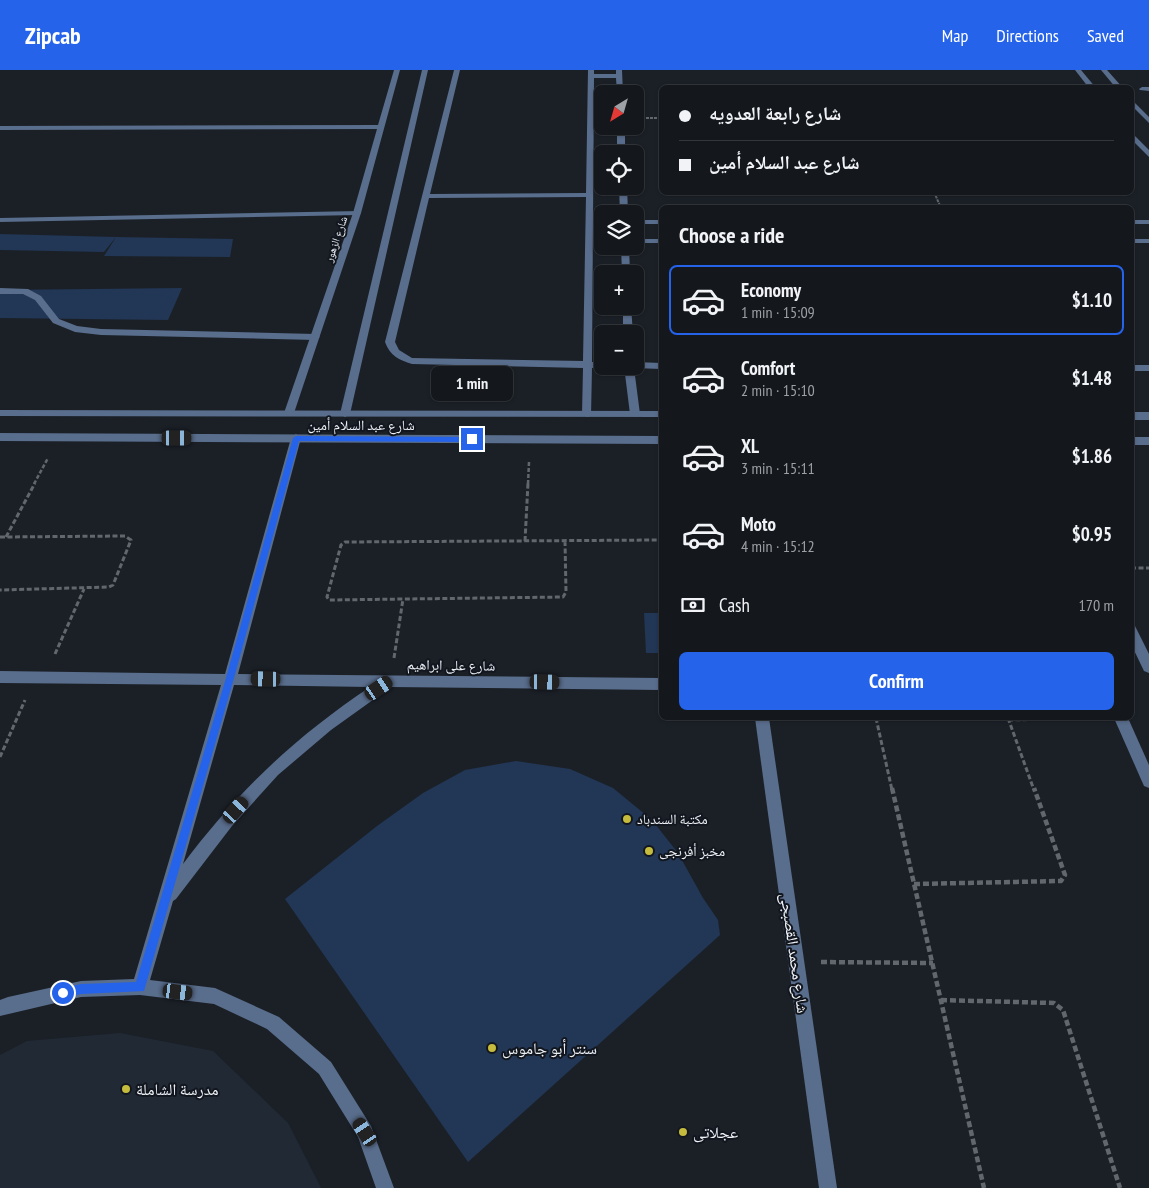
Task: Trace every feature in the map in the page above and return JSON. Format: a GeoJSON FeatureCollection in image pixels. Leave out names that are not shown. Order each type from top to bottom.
{"type":"FeatureCollection","features":[{"type":"Feature","properties":{"kind":"street","name":"شارع الزهور"},"geometry":{"type":"LineString","coordinates":[[289,413],[356,213],[397,70]]}},
{"type":"Feature","properties":{"kind":"street"},"geometry":{"type":"LineString","coordinates":[[345,414],[425,70]]}},
{"type":"Feature","properties":{"kind":"street"},"geometry":{"type":"LineString","coordinates":[[457,70],[390,342],[392,349],[403,359],[422,362],[594,365]]}},
{"type":"Feature","properties":{"kind":"street"},"geometry":{"type":"LineString","coordinates":[[1078,70],[1090,85]]}},
{"type":"Feature","properties":{"kind":"street"},"geometry":{"type":"LineString","coordinates":[[1104,70],[1117,85]]}},
{"type":"Feature","properties":{"kind":"street"},"geometry":{"type":"LineString","coordinates":[[588,414],[588,196],[592,155],[591,73],[619,73]]}},
{"type":"Feature","properties":{"kind":"street"},"geometry":{"type":"LineString","coordinates":[[1134,104],[1149,121]]}},
{"type":"Feature","properties":{"kind":"street"},"geometry":{"type":"LineString","coordinates":[[0,128],[381,127]]}},
{"type":"Feature","properties":{"kind":"street"},"geometry":{"type":"LineString","coordinates":[[1134,138],[1149,155]]}},
{"type":"Feature","properties":{"kind":"street"},"geometry":{"type":"LineString","coordinates":[[427,196],[588,196]]}},
{"type":"Feature","properties":{"kind":"street"},"geometry":{"type":"LineString","coordinates":[[0,220],[356,213]]}},
{"type":"Feature","properties":{"kind":"street"},"geometry":{"type":"LineString","coordinates":[[644,222],[659,222]]}},
{"type":"Feature","properties":{"kind":"street"},"geometry":{"type":"LineString","coordinates":[[1134,222],[1149,222]]}},
{"type":"Feature","properties":{"kind":"street"},"geometry":{"type":"LineString","coordinates":[[1134,239],[1149,241]]}},
{"type":"Feature","properties":{"kind":"street"},"geometry":{"type":"LineString","coordinates":[[644,241],[659,241]]}},
{"type":"Feature","properties":{"kind":"street"},"geometry":{"type":"LineString","coordinates":[[0,291],[25,291],[38,298],[56,321],[75,329],[101,332],[315,337]]}},
{"type":"Feature","properties":{"kind":"street"},"geometry":{"type":"LineString","coordinates":[[644,365],[659,366]]}},
{"type":"Feature","properties":{"kind":"street"},"geometry":{"type":"LineString","coordinates":[[1134,368],[1149,368]]}},
{"type":"Feature","properties":{"kind":"street"},"geometry":{"type":"LineString","coordinates":[[630,375],[635,414]]}},
{"type":"Feature","properties":{"kind":"street","name":"شارع عبد السلام أمين"},"geometry":{"type":"LineString","coordinates":[[0,413],[659,414]]}},
{"type":"Feature","properties":{"kind":"street"},"geometry":{"type":"LineString","coordinates":[[1134,416],[1149,416]]}},
{"type":"Feature","properties":{"kind":"street","name":"شارع عبد السلام أمين"},"geometry":{"type":"LineString","coordinates":[[0,437],[659,440]]}},
{"type":"Feature","properties":{"kind":"street"},"geometry":{"type":"LineString","coordinates":[[140,987],[230,678],[296,438]]}},
{"type":"Feature","properties":{"kind":"street"},"geometry":{"type":"LineString","coordinates":[[1134,441],[1149,441]]}},
{"type":"Feature","properties":{"kind":"street"},"geometry":{"type":"LineString","coordinates":[[1134,636],[1149,667]]}},
{"type":"Feature","properties":{"kind":"street","name":"شارع على ابراهيم"},"geometry":{"type":"LineString","coordinates":[[0,677],[659,684]]}},
{"type":"Feature","properties":{"kind":"street"},"geometry":{"type":"LineString","coordinates":[[166,902],[201,852],[257,786],[322,728],[390,680]]}},
{"type":"Feature","properties":{"kind":"street","name":"شارع محمد القصبجى"},"geometry":{"type":"LineString","coordinates":[[762,720],[828,1188]]}},
{"type":"Feature","properties":{"kind":"street"},"geometry":{"type":"LineString","coordinates":[[1122,720],[1149,781]]}},
{"type":"Feature","properties":{"kind":"street"},"geometry":{"type":"LineString","coordinates":[[0,1008],[81,989],[140,987],[215,996],[274,1023],[325,1068],[365,1132],[385,1188]]}},
{"type":"Feature","properties":{"kind":"path"},"geometry":{"type":"LineString","coordinates":[[644,118],[659,118]]}},
{"type":"Feature","properties":{"kind":"path"},"geometry":{"type":"LineString","coordinates":[[6,537],[58,437]]}},
{"type":"Feature","properties":{"kind":"path"},"geometry":{"type":"LineString","coordinates":[[525,541],[530,439]]}},
{"type":"Feature","properties":{"kind":"path"},"geometry":{"type":"LineString","coordinates":[[0,537],[129,537],[131,540],[113,585],[105,589],[0,590]]}},
{"type":"Feature","properties":{"kind":"path"},"geometry":{"type":"LineString","coordinates":[[565,541],[566,592],[563,598],[329,600],[327,597],[342,543],[659,540]]}},
{"type":"Feature","properties":{"kind":"path"},"geometry":{"type":"LineString","coordinates":[[1134,568],[1149,568]]}},
{"type":"Feature","properties":{"kind":"path"},"geometry":{"type":"LineString","coordinates":[[0,757],[84,589]]}},
{"type":"Feature","properties":{"kind":"path"},"geometry":{"type":"LineString","coordinates":[[390,680],[403,599]]}},
{"type":"Feature","properties":{"kind":"path"},"geometry":{"type":"LineString","coordinates":[[876,720],[984,1188]]}},
{"type":"Feature","properties":{"kind":"path"},"geometry":{"type":"LineString","coordinates":[[914,884],[1051,882],[1061,881],[1065,875],[1008,720]]}},
{"type":"Feature","properties":{"kind":"path"},"geometry":{"type":"LineString","coordinates":[[796,962],[933,963]]}},
{"type":"Feature","properties":{"kind":"path"},"geometry":{"type":"LineString","coordinates":[[940,1000],[1054,1003],[1064,1010],[1120,1188]]}},
{"type":"Feature","properties":{"kind":"shaded area","name":"مدرسة الشاملة"},"geometry":{"type":"Polygon","coordinates":[[[120,1033],[213,1051],[288,1123],[321,1188],[0,1188],[0,1055],[27,1041],[120,1033]]]}},
{"type":"Feature","properties":{"kind":"building"},"geometry":{"type":"Polygon","coordinates":[[[0,234],[116,237],[104,252],[0,250],[0,234]]]}},
{"type":"Feature","properties":{"kind":"building"},"geometry":{"type":"Polygon","coordinates":[[[116,237],[233,239],[230,257],[104,256],[116,237]]]}},
{"type":"Feature","properties":{"kind":"building"},"geometry":{"type":"Polygon","coordinates":[[[182,288],[168,320],[0,318],[0,290],[182,288]]]}},
{"type":"Feature","properties":{"kind":"building"},"geometry":{"type":"Polygon","coordinates":[[[644,613],[659,613],[659,653],[646,653],[644,613]]]}},
{"type":"Feature","properties":{"kind":"building","name":"سنتر أبو جاموس"},"geometry":{"type":"Polygon","coordinates":[[[516,761],[570,769],[613,788],[652,820],[678,853],[703,898],[718,920],[720,935],[468,1162],[285,899],[377,826],[423,793],[465,770],[516,761]]]}},
{"type":"Feature","properties":{"kind":"place","name":"مكتبة السندباد"},"geometry":{"type":"Point","coordinates":[627,819]}},
{"type":"Feature","properties":{"kind":"place","name":"مخبز أفرنجى"},"geometry":{"type":"Point","coordinates":[649,851]}},
{"type":"Feature","properties":{"kind":"place","name":"سنتر أبو جاموس"},"geometry":{"type":"Point","coordinates":[492,1048]}},
{"type":"Feature","properties":{"kind":"place","name":"مدرسة الشاملة"},"geometry":{"type":"Point","coordinates":[126,1089]}},
{"type":"Feature","properties":{"kind":"place","name":"عجلاتى"},"geometry":{"type":"Point","coordinates":[683,1132]}},
{"type":"Feature","properties":{"kind":"route"},"geometry":{"type":"LineString","coordinates":[[63,993],[81,989],[140,987],[230,678],[296,438],[472,439]]}}]}
